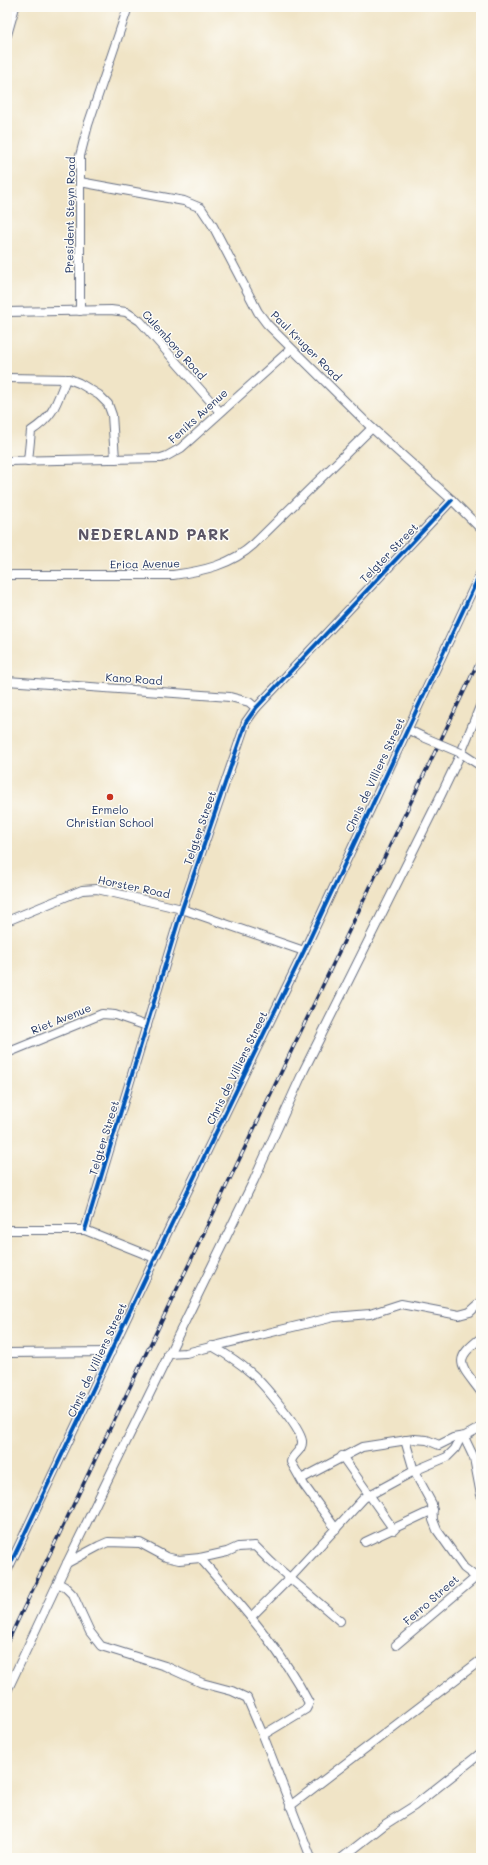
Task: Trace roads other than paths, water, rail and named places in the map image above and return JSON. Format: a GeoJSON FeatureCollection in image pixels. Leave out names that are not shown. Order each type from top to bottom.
{"type":"FeatureCollection","features":[{"type":"Feature","properties":{"kind":"street"},"geometry":{"type":"LineString","coordinates":[[7,35],[15,7]]}},
{"type":"Feature","properties":{"kind":"street","name":"President Steyn Road"},"geometry":{"type":"LineString","coordinates":[[80,311],[80,156],[88,125],[128,7]]}},
{"type":"Feature","properties":{"kind":"street","name":"Paul Kruger Road"},"geometry":{"type":"LineString","coordinates":[[80,182],[184,201],[201,208],[213,226],[258,312],[267,324],[372,428],[452,500],[481,530]]}},
{"type":"Feature","properties":{"kind":"street","name":"Culemborg Road"},"geometry":{"type":"LineString","coordinates":[[7,312],[120,310],[126,312],[135,317],[220,412]]}},
{"type":"Feature","properties":{"kind":"street","name":"Feniks Avenue"},"geometry":{"type":"LineString","coordinates":[[7,461],[115,459],[167,456],[181,448],[291,349]]}},
{"type":"Feature","properties":{"kind":"street"},"geometry":{"type":"LineString","coordinates":[[7,378],[66,379],[79,382],[99,395],[108,404],[114,421],[115,459]]}},
{"type":"Feature","properties":{"kind":"street"},"geometry":{"type":"LineString","coordinates":[[28,461],[31,431],[45,421],[52,412],[66,379]]}},
{"type":"Feature","properties":{"kind":"street","name":"Erica Avenue"},"geometry":{"type":"LineString","coordinates":[[7,575],[173,576],[197,572],[226,563],[236,558],[254,544],[372,428]]}},
{"type":"Feature","properties":{"kind":"street","name":"Telgter Street"},"geometry":{"type":"LineString","coordinates":[[86,1230],[182,909],[246,722],[256,708],[452,500]]}},
{"type":"Feature","properties":{"kind":"street","name":"Chris de Villiers Street"},"geometry":{"type":"LineString","coordinates":[[7,1571],[155,1258],[304,951],[481,572]]}},
{"type":"Feature","properties":{"kind":"street","name":"Kano Road"},"geometry":{"type":"LineString","coordinates":[[7,681],[230,697],[243,700],[256,708]]}},
{"type":"Feature","properties":{"kind":"street"},"geometry":{"type":"LineString","coordinates":[[7,1691],[66,1563],[254,1180],[304,1070],[461,753],[481,704]]}},
{"type":"Feature","properties":{"kind":"street"},"geometry":{"type":"LineString","coordinates":[[407,729],[461,753],[481,766]]}},
{"type":"Feature","properties":{"kind":"street","name":"Horster Road"},"geometry":{"type":"LineString","coordinates":[[7,921],[87,889],[104,890],[182,909],[304,951]]}},
{"type":"Feature","properties":{"kind":"street","name":"Riet Avenue"},"geometry":{"type":"LineString","coordinates":[[7,1053],[102,1014],[115,1015],[147,1026]]}},
{"type":"Feature","properties":{"kind":"street"},"geometry":{"type":"LineString","coordinates":[[7,1230],[86,1230],[155,1258]]}},
{"type":"Feature","properties":{"kind":"street"},"geometry":{"type":"LineString","coordinates":[[168,1354],[186,1353],[334,1316],[370,1314],[401,1304],[459,1315],[470,1312],[481,1302]]}},
{"type":"Feature","properties":{"kind":"street"},"geometry":{"type":"LineString","coordinates":[[481,1338],[462,1355],[462,1360],[465,1370],[481,1392]]}},
{"type":"Feature","properties":{"kind":"street"},"geometry":{"type":"LineString","coordinates":[[212,1346],[252,1374],[285,1413],[297,1430],[301,1437],[302,1444],[291,1460],[301,1479],[336,1529]]}},
{"type":"Feature","properties":{"kind":"street"},"geometry":{"type":"LineString","coordinates":[[7,1353],[111,1352]]}},
{"type":"Feature","properties":{"kind":"street"},"geometry":{"type":"LineString","coordinates":[[301,1479],[342,1456],[362,1447],[405,1440],[423,1439],[439,1445],[453,1438],[463,1437],[481,1427]]}},
{"type":"Feature","properties":{"kind":"street"},"geometry":{"type":"LineString","coordinates":[[251,1617],[290,1578],[360,1501],[414,1471],[447,1457],[456,1449],[463,1437]]}},
{"type":"Feature","properties":{"kind":"street"},"geometry":{"type":"LineString","coordinates":[[463,1437],[474,1458],[481,1495]]}},
{"type":"Feature","properties":{"kind":"street"},"geometry":{"type":"LineString","coordinates":[[405,1440],[414,1471],[430,1499],[433,1510],[434,1524],[464,1568],[479,1575]]}},
{"type":"Feature","properties":{"kind":"street"},"geometry":{"type":"LineString","coordinates":[[342,1456],[394,1530]]}},
{"type":"Feature","properties":{"kind":"street"},"geometry":{"type":"LineString","coordinates":[[365,1542],[394,1530],[433,1510]]}},
{"type":"Feature","properties":{"kind":"street"},"geometry":{"type":"LineString","coordinates":[[66,1563],[108,1542],[140,1543],[166,1557],[179,1560],[200,1558],[227,1552],[238,1547],[255,1546],[340,1622]]}},
{"type":"Feature","properties":{"kind":"street"},"geometry":{"type":"LineString","coordinates":[[200,1558],[251,1617],[295,1676],[309,1703],[306,1709],[263,1735]]}},
{"type":"Feature","properties":{"kind":"street","name":"Ferro Street"},"geometry":{"type":"LineString","coordinates":[[396,1645],[479,1575]]}},
{"type":"Feature","properties":{"kind":"street"},"geometry":{"type":"LineString","coordinates":[[58,1583],[66,1587],[73,1595],[90,1632],[101,1646],[165,1666],[202,1683],[223,1688],[244,1696],[250,1703],[311,1858]]}},
{"type":"Feature","properties":{"kind":"street"},"geometry":{"type":"LineString","coordinates":[[290,1806],[481,1660]]}},
{"type":"Feature","properties":{"kind":"street"},"geometry":{"type":"LineString","coordinates":[[342,1858],[380,1828],[414,1806],[481,1753]]}},
{"type":"Feature","properties":{"kind":"railway"},"geometry":{"type":"LineString","coordinates":[[7,1643],[481,656]]}},
{"type":"Feature","properties":{"kind":"place","name":"Ermelo Christian School"},"geometry":{"type":"Point","coordinates":[110,797]}},
{"type":"Feature","properties":{"kind":"district","name":"NEDERLAND PARK"},"geometry":{"type":"Point","coordinates":[154,535]}}]}
